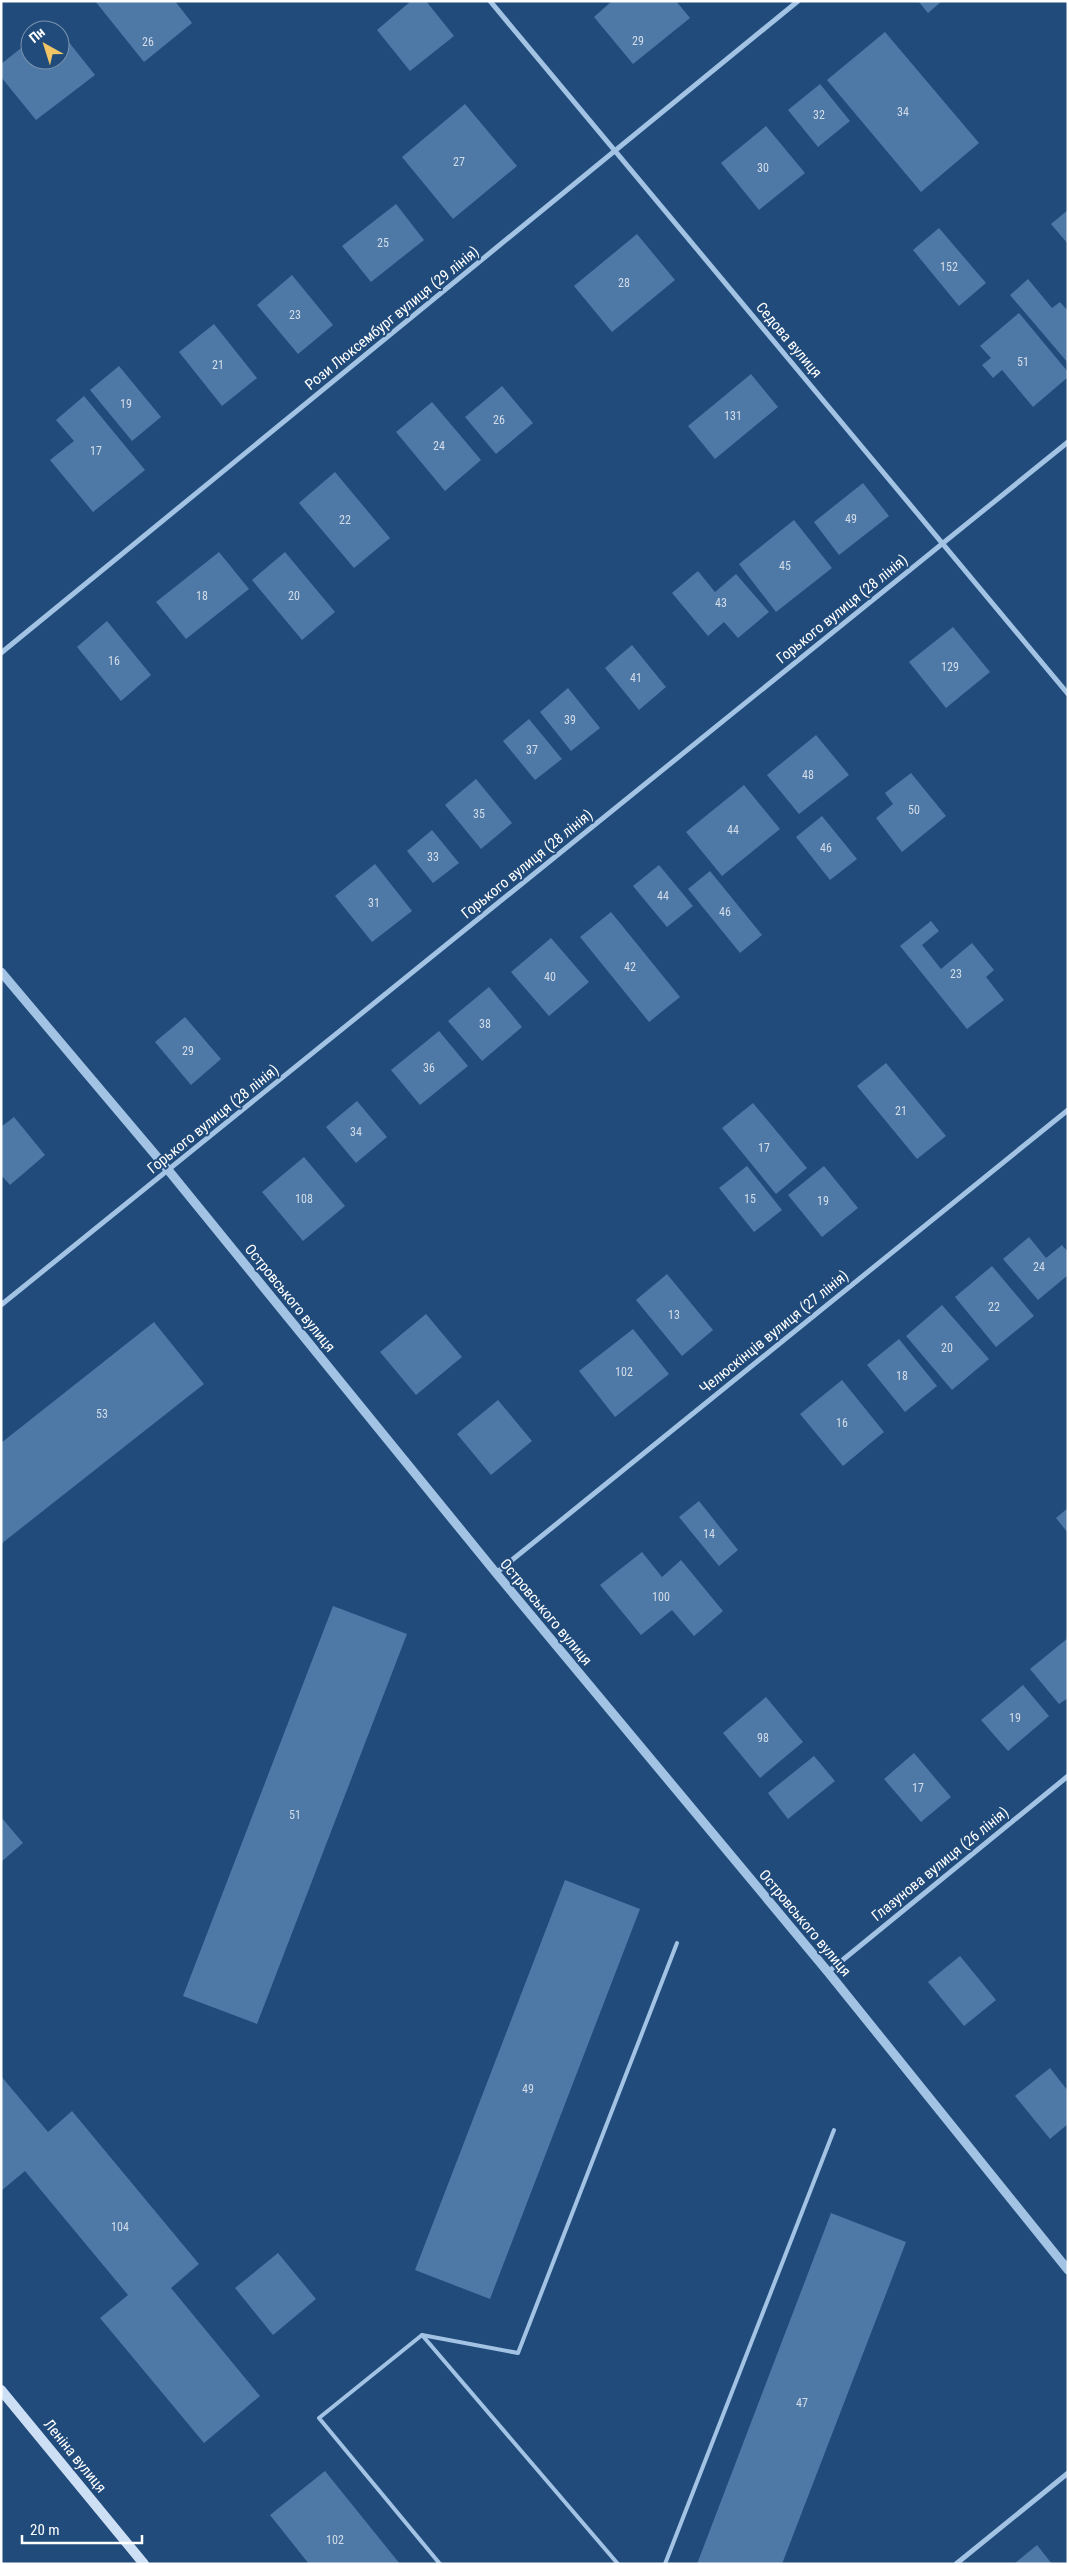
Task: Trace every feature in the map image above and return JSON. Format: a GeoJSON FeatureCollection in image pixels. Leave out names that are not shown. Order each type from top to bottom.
{"type":"FeatureCollection","features":[{"type":"Feature","properties":{"kind":"main road","name":"Леніна вулиця"},"geometry":{"type":"LineString","coordinates":[[1,2390],[144,2564]]}},
{"type":"Feature","properties":{"kind":"street","name":"Седова вулиця"},"geometry":{"type":"LineString","coordinates":[[490,1],[1068,694]]}},
{"type":"Feature","properties":{"kind":"street","name":"Рози Люксембург вулиця (29 лiнiя)"},"geometry":{"type":"LineString","coordinates":[[1,654],[798,1]]}},
{"type":"Feature","properties":{"kind":"street","name":"Горького вулиця (28 лiнiя)"},"geometry":{"type":"LineString","coordinates":[[1,1305],[1068,442]]}},
{"type":"Feature","properties":{"kind":"street","name":"Островського вулиця"},"geometry":{"type":"LineString","coordinates":[[1,972],[168,1171],[496,1573],[828,1972],[1068,2270]]}},
{"type":"Feature","properties":{"kind":"street","name":"Челюскінців вулиця (27 лiнiя)"},"geometry":{"type":"LineString","coordinates":[[496,1573],[1068,1110]]}},
{"type":"Feature","properties":{"kind":"street","name":"Глазунова вулиця (26 лiнiя)"},"geometry":{"type":"LineString","coordinates":[[828,1972],[1068,1776]]}},
{"type":"Feature","properties":{"kind":"street"},"geometry":{"type":"LineString","coordinates":[[956,2564],[1068,2473]]}},
{"type":"Feature","properties":{"kind":"lane"},"geometry":{"type":"LineString","coordinates":[[440,2564],[319,2418],[422,2335],[518,2353],[677,1944]]}},
{"type":"Feature","properties":{"kind":"lane"},"geometry":{"type":"LineString","coordinates":[[665,2564],[834,2130]]}},
{"type":"Feature","properties":{"kind":"lane"},"geometry":{"type":"LineString","coordinates":[[422,2335],[618,2564]]}},
{"type":"Feature","properties":{"kind":"building"},"geometry":{"type":"Polygon","coordinates":[[[95,1],[175,1],[192,23],[144,62],[95,1]]]}},
{"type":"Feature","properties":{"kind":"building"},"geometry":{"type":"Polygon","coordinates":[[[411,1],[426,1],[454,36],[410,71],[377,30],[411,1]]]}},
{"type":"Feature","properties":{"kind":"building"},"geometry":{"type":"Polygon","coordinates":[[[612,1],[676,1],[690,18],[633,64],[594,17],[612,1]]]}},
{"type":"Feature","properties":{"kind":"building"},"geometry":{"type":"Polygon","coordinates":[[[918,1],[942,1],[928,13],[918,1]]]}},
{"type":"Feature","properties":{"kind":"building"},"geometry":{"type":"Polygon","coordinates":[[[885,32],[979,143],[921,192],[827,80],[885,32]]]}},
{"type":"Feature","properties":{"kind":"building"},"geometry":{"type":"Polygon","coordinates":[[[70,44],[95,75],[36,120],[1,77],[1,64],[20,49],[20,70],[70,70],[70,44]]]}},
{"type":"Feature","properties":{"kind":"building"},"geometry":{"type":"Polygon","coordinates":[[[820,84],[850,121],[818,147],[788,110],[820,84]]]}},
{"type":"Feature","properties":{"kind":"building"},"geometry":{"type":"Polygon","coordinates":[[[465,104],[517,166],[453,219],[402,157],[465,104]]]}},
{"type":"Feature","properties":{"kind":"building"},"geometry":{"type":"Polygon","coordinates":[[[766,126],[805,173],[759,210],[721,163],[766,126]]]}},
{"type":"Feature","properties":{"kind":"building"},"geometry":{"type":"Polygon","coordinates":[[[396,204],[424,240],[371,282],[342,246],[396,204]]]}},
{"type":"Feature","properties":{"kind":"building"},"geometry":{"type":"Polygon","coordinates":[[[1068,210],[1068,244],[1051,224],[1068,210]]]}},
{"type":"Feature","properties":{"kind":"building"},"geometry":{"type":"Polygon","coordinates":[[[939,228],[986,283],[959,306],[913,250],[939,228]]]}},
{"type":"Feature","properties":{"kind":"building"},"geometry":{"type":"Polygon","coordinates":[[[637,234],[675,280],[612,332],[574,286],[637,234]]]}},
{"type":"Feature","properties":{"kind":"building"},"geometry":{"type":"Polygon","coordinates":[[[292,275],[333,325],[298,354],[257,305],[292,275]]]}},
{"type":"Feature","properties":{"kind":"building"},"geometry":{"type":"Polygon","coordinates":[[[1028,279],[1052,308],[1060,302],[1068,311],[1068,363],[1010,295],[1028,279]]]}},
{"type":"Feature","properties":{"kind":"building"},"geometry":{"type":"Polygon","coordinates":[[[1019,313],[1068,372],[1068,377],[1033,407],[1002,370],[993,378],[982,365],[991,358],[980,346],[1019,313]]]}},
{"type":"Feature","properties":{"kind":"building"},"geometry":{"type":"Polygon","coordinates":[[[214,324],[257,378],[222,406],[179,352],[214,324]]]}},
{"type":"Feature","properties":{"kind":"building"},"geometry":{"type":"Polygon","coordinates":[[[119,366],[161,417],[132,441],[90,390],[119,366]]]}},
{"type":"Feature","properties":{"kind":"building"},"geometry":{"type":"Polygon","coordinates":[[[751,374],[778,407],[715,459],[688,426],[751,374]]]}},
{"type":"Feature","properties":{"kind":"building"},"geometry":{"type":"Polygon","coordinates":[[[502,386],[533,423],[496,454],[465,417],[502,386]]]}},
{"type":"Feature","properties":{"kind":"building"},"geometry":{"type":"Polygon","coordinates":[[[84,396],[145,470],[93,512],[50,460],[74,441],[56,420],[84,396]]]}},
{"type":"Feature","properties":{"kind":"building"},"geometry":{"type":"Polygon","coordinates":[[[432,402],[481,460],[445,491],[396,432],[432,402]]]}},
{"type":"Feature","properties":{"kind":"building"},"geometry":{"type":"Polygon","coordinates":[[[335,472],[390,538],[354,568],[299,503],[335,472]]]}},
{"type":"Feature","properties":{"kind":"building"},"geometry":{"type":"Polygon","coordinates":[[[863,483],[889,516],[839,555],[814,522],[863,483]]]}},
{"type":"Feature","properties":{"kind":"building"},"geometry":{"type":"Polygon","coordinates":[[[794,520],[832,568],[776,612],[739,564],[794,520]]]}},
{"type":"Feature","properties":{"kind":"building"},"geometry":{"type":"Polygon","coordinates":[[[219,552],[249,589],[186,639],[156,602],[219,552]]]}},
{"type":"Feature","properties":{"kind":"building"},"geometry":{"type":"Polygon","coordinates":[[[285,552],[335,612],[302,640],[252,580],[285,552]]]}},
{"type":"Feature","properties":{"kind":"building"},"geometry":{"type":"Polygon","coordinates":[[[698,571],[715,592],[736,574],[769,612],[738,638],[724,622],[708,636],[672,593],[698,571]]]}},
{"type":"Feature","properties":{"kind":"building"},"geometry":{"type":"Polygon","coordinates":[[[107,621],[151,675],[121,701],[77,647],[107,621]]]}},
{"type":"Feature","properties":{"kind":"building"},"geometry":{"type":"Polygon","coordinates":[[[953,627],[990,672],[946,708],[909,662],[953,627]]]}},
{"type":"Feature","properties":{"kind":"building"},"geometry":{"type":"Polygon","coordinates":[[[632,645],[666,687],[639,710],[605,668],[632,645]]]}},
{"type":"Feature","properties":{"kind":"building"},"geometry":{"type":"Polygon","coordinates":[[[568,688],[600,728],[571,751],[540,712],[568,688]]]}},
{"type":"Feature","properties":{"kind":"building"},"geometry":{"type":"Polygon","coordinates":[[[529,719],[562,759],[535,780],[503,741],[529,719]]]}},
{"type":"Feature","properties":{"kind":"building"},"geometry":{"type":"Polygon","coordinates":[[[816,735],[849,775],[799,814],[767,775],[816,735]]]}},
{"type":"Feature","properties":{"kind":"building"},"geometry":{"type":"Polygon","coordinates":[[[911,773],[946,816],[902,852],[876,818],[893,804],[885,793],[911,773]]]}},
{"type":"Feature","properties":{"kind":"building"},"geometry":{"type":"Polygon","coordinates":[[[476,779],[512,823],[481,849],[445,805],[476,779]]]}},
{"type":"Feature","properties":{"kind":"building"},"geometry":{"type":"Polygon","coordinates":[[[744,785],[780,829],[722,876],[686,832],[744,785]]]}},
{"type":"Feature","properties":{"kind":"building"},"geometry":{"type":"Polygon","coordinates":[[[822,816],[857,859],[830,880],[796,837],[822,816]]]}},
{"type":"Feature","properties":{"kind":"building"},"geometry":{"type":"Polygon","coordinates":[[[432,830],[459,863],[433,883],[407,851],[432,830]]]}},
{"type":"Feature","properties":{"kind":"building"},"geometry":{"type":"Polygon","coordinates":[[[375,864],[412,911],[372,942],[335,896],[375,864]]]}},
{"type":"Feature","properties":{"kind":"building"},"geometry":{"type":"Polygon","coordinates":[[[659,865],[693,906],[667,927],[633,886],[659,865]]]}},
{"type":"Feature","properties":{"kind":"building"},"geometry":{"type":"Polygon","coordinates":[[[710,871],[762,935],[740,953],[688,889],[710,871]]]}},
{"type":"Feature","properties":{"kind":"building"},"geometry":{"type":"Polygon","coordinates":[[[611,912],[680,997],[649,1022],[580,937],[611,912]]]}},
{"type":"Feature","properties":{"kind":"building"},"geometry":{"type":"Polygon","coordinates":[[[931,921],[939,931],[922,945],[941,969],[972,943],[994,970],[986,977],[1004,1000],[967,1029],[900,946],[931,921]]]}},
{"type":"Feature","properties":{"kind":"building"},"geometry":{"type":"Polygon","coordinates":[[[551,938],[589,982],[549,1016],[511,972],[551,938]]]}},
{"type":"Feature","properties":{"kind":"building"},"geometry":{"type":"Polygon","coordinates":[[[489,987],[522,1027],[482,1061],[448,1021],[489,987]]]}},
{"type":"Feature","properties":{"kind":"building"},"geometry":{"type":"Polygon","coordinates":[[[185,1017],[221,1059],[191,1085],[155,1042],[185,1017]]]}},
{"type":"Feature","properties":{"kind":"building"},"geometry":{"type":"Polygon","coordinates":[[[439,1031],[468,1066],[420,1105],[391,1070],[439,1031]]]}},
{"type":"Feature","properties":{"kind":"building"},"geometry":{"type":"Polygon","coordinates":[[[886,1063],[946,1136],[917,1159],[857,1086],[886,1063]]]}},
{"type":"Feature","properties":{"kind":"building"},"geometry":{"type":"Polygon","coordinates":[[[357,1101],[387,1137],[356,1163],[326,1127],[357,1101]]]}},
{"type":"Feature","properties":{"kind":"building"},"geometry":{"type":"Polygon","coordinates":[[[753,1103],[807,1168],[776,1194],[722,1128],[753,1103]]]}},
{"type":"Feature","properties":{"kind":"building"},"geometry":{"type":"Polygon","coordinates":[[[14,1117],[45,1155],[10,1185],[1,1175],[1,1127],[14,1117]]]}},
{"type":"Feature","properties":{"kind":"building"},"geometry":{"type":"Polygon","coordinates":[[[304,1157],[345,1206],[303,1241],[262,1192],[304,1157]]]}},
{"type":"Feature","properties":{"kind":"building"},"geometry":{"type":"Polygon","coordinates":[[[747,1166],[782,1210],[754,1232],[719,1188],[747,1166]]]}},
{"type":"Feature","properties":{"kind":"building"},"geometry":{"type":"Polygon","coordinates":[[[824,1166],[858,1208],[822,1237],[788,1195],[824,1166]]]}},
{"type":"Feature","properties":{"kind":"building"},"geometry":{"type":"Polygon","coordinates":[[[1029,1237],[1046,1258],[1062,1245],[1068,1252],[1068,1275],[1038,1300],[1003,1259],[1029,1237]]]}},
{"type":"Feature","properties":{"kind":"building"},"geometry":{"type":"Polygon","coordinates":[[[992,1266],[1034,1316],[996,1347],[955,1297],[992,1266]]]}},
{"type":"Feature","properties":{"kind":"building"},"geometry":{"type":"Polygon","coordinates":[[[667,1274],[713,1330],[682,1356],[636,1300],[667,1274]]]}},
{"type":"Feature","properties":{"kind":"building"},"geometry":{"type":"Polygon","coordinates":[[[942,1305],[989,1359],[952,1390],[906,1336],[942,1305]]]}},
{"type":"Feature","properties":{"kind":"building"},"geometry":{"type":"Polygon","coordinates":[[[426,1314],[462,1357],[416,1395],[380,1352],[426,1314]]]}},
{"type":"Feature","properties":{"kind":"building"},"geometry":{"type":"Polygon","coordinates":[[[154,1322],[204,1384],[1,1544],[1,1443],[154,1322]]]}},
{"type":"Feature","properties":{"kind":"building"},"geometry":{"type":"Polygon","coordinates":[[[633,1329],[669,1374],[615,1417],[579,1371],[633,1329]]]}},
{"type":"Feature","properties":{"kind":"building"},"geometry":{"type":"Polygon","coordinates":[[[899,1339],[937,1386],[905,1412],[867,1365],[899,1339]]]}},
{"type":"Feature","properties":{"kind":"building"},"geometry":{"type":"Polygon","coordinates":[[[842,1380],[884,1432],[843,1466],[800,1414],[842,1380]]]}},
{"type":"Feature","properties":{"kind":"building"},"geometry":{"type":"Polygon","coordinates":[[[498,1400],[532,1441],[491,1475],[457,1434],[498,1400]]]}},
{"type":"Feature","properties":{"kind":"building"},"geometry":{"type":"Polygon","coordinates":[[[699,1501],[738,1550],[719,1566],[679,1517],[699,1501]]]}},
{"type":"Feature","properties":{"kind":"building"},"geometry":{"type":"Polygon","coordinates":[[[1068,1508],[1068,1533],[1056,1518],[1068,1508]]]}},
{"type":"Feature","properties":{"kind":"building"},"geometry":{"type":"Polygon","coordinates":[[[642,1552],[662,1577],[681,1560],[723,1611],[694,1636],[672,1610],[641,1635],[600,1585],[642,1552]]]}},
{"type":"Feature","properties":{"kind":"building"},"geometry":{"type":"Polygon","coordinates":[[[333,1606],[407,1634],[257,2024],[183,1996],[333,1606]]]}},
{"type":"Feature","properties":{"kind":"building"},"geometry":{"type":"Polygon","coordinates":[[[1068,1638],[1068,1698],[1059,1704],[1030,1669],[1068,1638]]]}},
{"type":"Feature","properties":{"kind":"building"},"geometry":{"type":"Polygon","coordinates":[[[1023,1685],[1049,1716],[1008,1751],[981,1720],[1023,1685]]]}},
{"type":"Feature","properties":{"kind":"building"},"geometry":{"type":"Polygon","coordinates":[[[766,1697],[803,1742],[760,1778],[723,1733],[766,1697]]]}},
{"type":"Feature","properties":{"kind":"building"},"geometry":{"type":"Polygon","coordinates":[[[914,1753],[951,1797],[921,1822],[884,1779],[914,1753]]]}},
{"type":"Feature","properties":{"kind":"building"},"geometry":{"type":"Polygon","coordinates":[[[814,1756],[835,1781],[788,1819],[768,1793],[814,1756]]]}},
{"type":"Feature","properties":{"kind":"building"},"geometry":{"type":"Polygon","coordinates":[[[1,1817],[23,1843],[1,1862],[1,1817]]]}},
{"type":"Feature","properties":{"kind":"building"},"geometry":{"type":"Polygon","coordinates":[[[565,1880],[640,1909],[490,2299],[415,2270],[565,1880]]]}},
{"type":"Feature","properties":{"kind":"building"},"geometry":{"type":"Polygon","coordinates":[[[960,1956],[996,2000],[964,2026],[928,1982],[960,1956]]]}},
{"type":"Feature","properties":{"kind":"building"},"geometry":{"type":"Polygon","coordinates":[[[1050,2068],[1068,2091],[1068,2124],[1050,2139],[1015,2096],[1050,2068]]]}},
{"type":"Feature","properties":{"kind":"building"},"geometry":{"type":"Polygon","coordinates":[[[1,2076],[48,2132],[72,2111],[199,2264],[171,2288],[260,2396],[204,2443],[100,2318],[128,2295],[25,2171],[1,2191],[1,2076]]]}},
{"type":"Feature","properties":{"kind":"building"},"geometry":{"type":"Polygon","coordinates":[[[831,2213],[906,2242],[782,2564],[697,2564],[831,2213]]]}},
{"type":"Feature","properties":{"kind":"building"},"geometry":{"type":"Polygon","coordinates":[[[278,2253],[316,2299],[273,2335],[235,2288],[278,2253]]]}},
{"type":"Feature","properties":{"kind":"building"},"geometry":{"type":"Polygon","coordinates":[[[325,2471],[400,2564],[309,2564],[270,2515],[325,2471]]]}},
{"type":"Feature","properties":{"kind":"building"},"geometry":{"type":"Polygon","coordinates":[[[1037,2545],[1052,2564],[1014,2564],[1037,2545]]]}}]}
